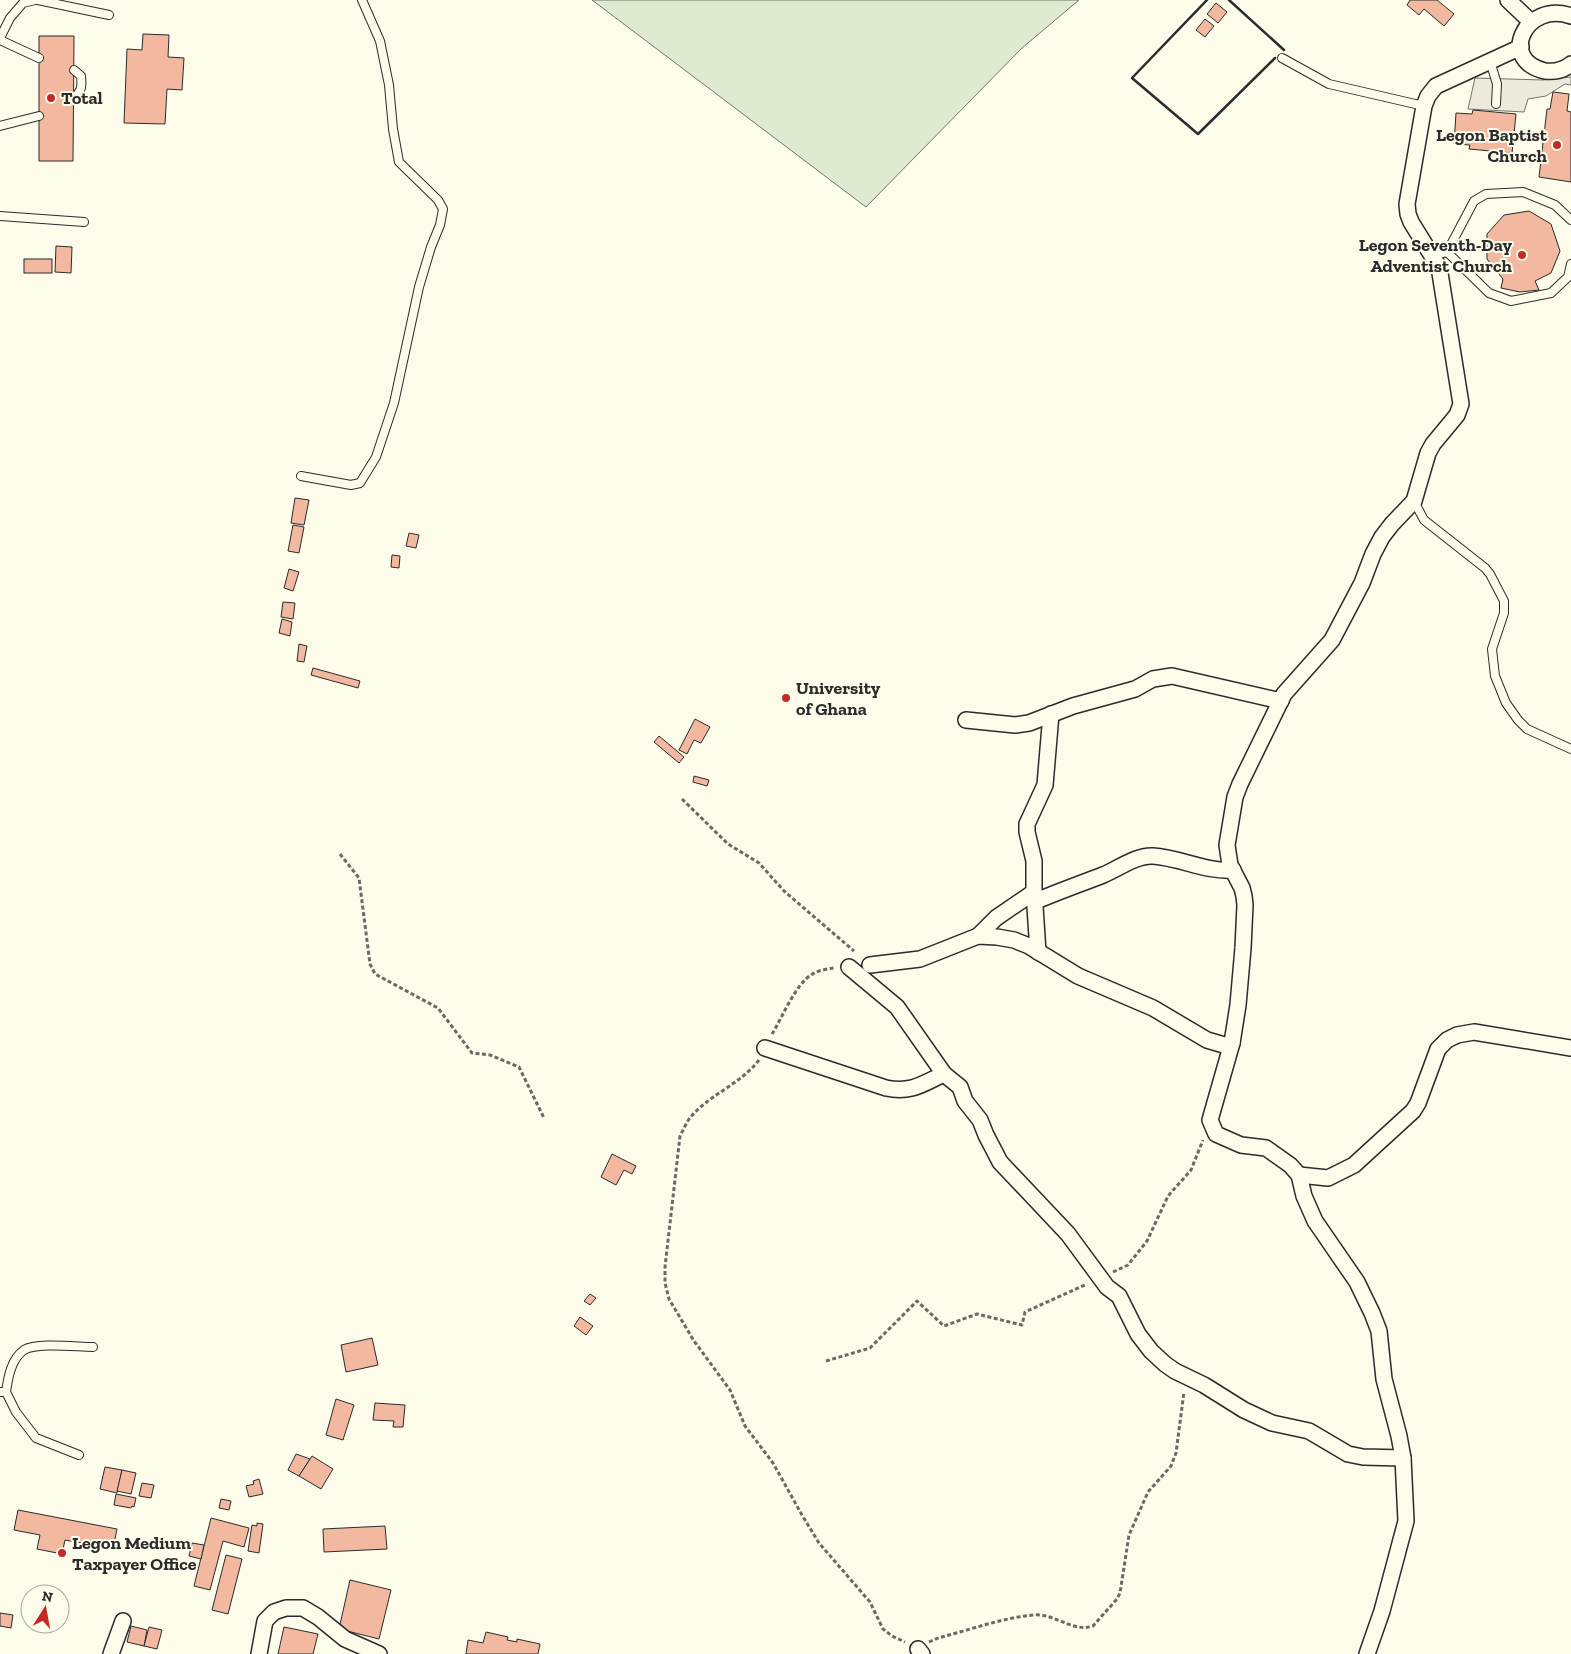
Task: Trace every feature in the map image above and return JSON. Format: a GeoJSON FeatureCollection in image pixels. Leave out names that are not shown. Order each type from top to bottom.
{"type":"FeatureCollection","features":[{"type":"Feature","properties":{"kind":"street"},"geometry":{"type":"LineString","coordinates":[[1508,0],[1528,19]]}},
{"type":"Feature","properties":{"kind":"street"},"geometry":{"type":"LineString","coordinates":[[1571,16],[1556,4],[1535,13],[1528,19],[1522,28],[1520,37],[1524,56],[1530,64],[1539,69],[1558,71],[1571,64]]}},
{"type":"Feature","properties":{"kind":"street"},"geometry":{"type":"LineString","coordinates":[[1368,1654],[1387,1593],[1406,1521],[1403,1458],[1384,1379],[1379,1331],[1357,1282],[1314,1221],[1304,1196],[1299,1175],[1290,1165],[1266,1148],[1240,1144],[1216,1134],[1210,1120],[1232,1043],[1238,1004],[1245,906],[1242,888],[1233,870],[1227,845],[1235,797],[1281,701],[1292,684],[1332,640],[1362,583],[1373,554],[1382,538],[1392,524],[1414,502],[1428,453],[1457,415],[1461,404],[1439,267],[1440,254],[1411,222],[1408,214],[1407,204],[1424,106],[1428,96],[1436,86],[1521,47]]}},
{"type":"Feature","properties":{"kind":"street"},"geometry":{"type":"LineString","coordinates":[[966,720],[1015,725],[1029,724],[1080,704],[1129,691],[1153,678],[1163,676],[1172,676],[1281,701]]}},
{"type":"Feature","properties":{"kind":"street"},"geometry":{"type":"LineString","coordinates":[[1038,952],[1034,897],[1034,861],[1027,824],[1045,785],[1051,714]]}},
{"type":"Feature","properties":{"kind":"street"},"geometry":{"type":"LineString","coordinates":[[870,965],[920,959],[978,936],[996,918],[1034,897],[1102,875],[1148,856],[1221,871],[1233,870]]}},
{"type":"Feature","properties":{"kind":"street"},"geometry":{"type":"LineString","coordinates":[[978,936],[1014,940],[1078,976],[1153,1008],[1207,1040],[1224,1045],[1232,1043]]}},
{"type":"Feature","properties":{"kind":"street"},"geometry":{"type":"LineString","coordinates":[[849,967],[897,1007],[944,1074],[960,1087],[965,1101],[982,1124],[1000,1162],[1068,1234],[1107,1287],[1119,1296],[1135,1329],[1151,1351],[1164,1364],[1204,1385],[1244,1410],[1272,1423],[1309,1431],[1348,1454],[1363,1457],[1403,1458]]}},
{"type":"Feature","properties":{"kind":"street"},"geometry":{"type":"LineString","coordinates":[[1299,1175],[1328,1178],[1361,1160],[1413,1110],[1418,1103],[1438,1049],[1447,1040],[1457,1035],[1474,1032],[1571,1048]]}},
{"type":"Feature","properties":{"kind":"street"},"geometry":{"type":"LineString","coordinates":[[765,1048],[900,1091],[911,1090],[944,1074]]}},
{"type":"Feature","properties":{"kind":"street"},"geometry":{"type":"LineString","coordinates":[[259,1654],[265,1621],[274,1612],[286,1608],[303,1608],[318,1617],[345,1639],[379,1654]]}},
{"type":"Feature","properties":{"kind":"street"},"geometry":{"type":"LineString","coordinates":[[111,1654],[123,1621]]}},
{"type":"Feature","properties":{"kind":"lane"},"geometry":{"type":"LineString","coordinates":[[39,58],[0,39],[10,18],[23,3],[37,0],[108,15]]}},
{"type":"Feature","properties":{"kind":"lane"},"geometry":{"type":"LineString","coordinates":[[301,476],[351,485],[360,483],[376,457],[394,403],[419,287],[440,225],[443,209],[438,200],[399,162],[392,129],[389,85],[382,50],[377,32],[362,0]]}},
{"type":"Feature","properties":{"kind":"lane"},"geometry":{"type":"LineString","coordinates":[[1282,58],[1329,84],[1424,106]]}},
{"type":"Feature","properties":{"kind":"lane"},"geometry":{"type":"LineString","coordinates":[[1490,61],[1497,84],[1496,104]]}},
{"type":"Feature","properties":{"kind":"lane"},"geometry":{"type":"LineString","coordinates":[[74,70],[80,76],[82,85],[80,93],[74,98]]}},
{"type":"Feature","properties":{"kind":"lane"},"geometry":{"type":"LineString","coordinates":[[0,126],[39,116]]}},
{"type":"Feature","properties":{"kind":"lane"},"geometry":{"type":"LineString","coordinates":[[1571,220],[1555,205],[1523,192],[1486,194],[1474,201],[1440,254],[1488,293],[1511,301],[1551,293],[1568,277],[1571,264]]}},
{"type":"Feature","properties":{"kind":"lane"},"geometry":{"type":"LineString","coordinates":[[0,216],[84,222]]}},
{"type":"Feature","properties":{"kind":"lane"},"geometry":{"type":"LineString","coordinates":[[1414,502],[1424,520],[1485,568],[1504,601],[1504,613],[1492,649],[1496,676],[1506,703],[1518,720],[1528,729],[1571,749]]}},
{"type":"Feature","properties":{"kind":"lane"},"geometry":{"type":"LineString","coordinates":[[79,1455],[36,1438],[3,1392],[17,1357],[25,1350],[39,1346],[94,1347]]}},
{"type":"Feature","properties":{"kind":"path"},"geometry":{"type":"LineString","coordinates":[[682,799],[728,844],[759,863],[784,891],[870,965]]}},
{"type":"Feature","properties":{"kind":"path"},"geometry":{"type":"LineString","coordinates":[[340,854],[359,878],[370,964],[375,974],[438,1008],[472,1052],[490,1055],[519,1067],[544,1118]]}},
{"type":"Feature","properties":{"kind":"path"},"geometry":{"type":"LineString","coordinates":[[849,967],[825,969],[811,975],[800,986],[758,1062],[701,1107],[689,1119],[680,1136],[665,1267],[665,1283],[669,1299],[694,1341],[730,1390],[745,1426],[773,1463],[819,1543],[870,1602],[883,1629],[920,1652],[938,1638],[1034,1615],[1054,1618],[1080,1628],[1093,1626],[1120,1593],[1129,1535],[1148,1492],[1171,1466],[1176,1453],[1187,1377]]}},
{"type":"Feature","properties":{"kind":"path"},"geometry":{"type":"LineString","coordinates":[[1111,1273],[1128,1265],[1147,1242],[1168,1196],[1191,1170],[1204,1138]]}},
{"type":"Feature","properties":{"kind":"path"},"geometry":{"type":"LineString","coordinates":[[826,1361],[870,1348],[917,1301],[944,1326],[977,1314],[1022,1325],[1025,1312],[1094,1281]]}},
{"type":"Feature","properties":{"kind":"green space"},"geometry":{"type":"Polygon","coordinates":[[[592,0],[1079,0],[1022,48],[866,207],[592,0]]]}},
{"type":"Feature","properties":{"kind":"shaded area"},"geometry":{"type":"Polygon","coordinates":[[[1571,77],[1571,85],[1565,84],[1546,96],[1528,99],[1524,112],[1468,109],[1475,78],[1543,80],[1571,77]]]}},
{"type":"Feature","properties":{"kind":"building"},"geometry":{"type":"Polygon","coordinates":[[[1410,0],[1437,0],[1454,14],[1444,26],[1424,9],[1419,15],[1407,5],[1410,0]]]}},
{"type":"Feature","properties":{"kind":"building"},"geometry":{"type":"Polygon","coordinates":[[[1216,3],[1227,12],[1218,23],[1207,14],[1216,3]]]}},
{"type":"Feature","properties":{"kind":"building"},"geometry":{"type":"Polygon","coordinates":[[[1205,19],[1214,26],[1205,37],[1196,30],[1205,19]]]}},
{"type":"Feature","properties":{"kind":"building"},"geometry":{"type":"Polygon","coordinates":[[[143,34],[169,35],[168,57],[184,58],[182,90],[167,89],[165,124],[124,123],[127,49],[142,50],[143,34]]]}},
{"type":"Feature","properties":{"kind":"building"},"geometry":{"type":"Polygon","coordinates":[[[39,36],[74,36],[73,161],[39,161],[39,36]]]}},
{"type":"Feature","properties":{"kind":"building","name":"Legon Baptist Church"},"geometry":{"type":"Polygon","coordinates":[[[1553,92],[1569,94],[1567,111],[1571,112],[1571,182],[1539,177],[1547,109],[1550,109],[1553,92]]]}},
{"type":"Feature","properties":{"kind":"building"},"geometry":{"type":"Polygon","coordinates":[[[1473,110],[1516,114],[1512,153],[1469,149],[1470,145],[1454,144],[1456,113],[1472,114],[1473,110]]]}},
{"type":"Feature","properties":{"kind":"building","name":"Legon Seventh-Day Adventist Church"},"geometry":{"type":"Polygon","coordinates":[[[1529,211],[1551,224],[1560,251],[1551,273],[1535,281],[1539,290],[1520,292],[1501,288],[1503,279],[1487,259],[1487,234],[1504,215],[1529,211]]]}},
{"type":"Feature","properties":{"kind":"building"},"geometry":{"type":"Polygon","coordinates":[[[56,246],[72,247],[71,273],[55,272],[56,246]]]}},
{"type":"Feature","properties":{"kind":"building"},"geometry":{"type":"Polygon","coordinates":[[[24,259],[52,259],[52,273],[24,273],[24,259]]]}},
{"type":"Feature","properties":{"kind":"building"},"geometry":{"type":"Polygon","coordinates":[[[295,498],[309,500],[304,525],[291,523],[295,498]]]}},
{"type":"Feature","properties":{"kind":"building"},"geometry":{"type":"Polygon","coordinates":[[[293,525],[304,527],[299,553],[288,551],[293,525]]]}},
{"type":"Feature","properties":{"kind":"building"},"geometry":{"type":"Polygon","coordinates":[[[409,533],[419,535],[416,548],[406,546],[409,533]]]}},
{"type":"Feature","properties":{"kind":"building"},"geometry":{"type":"Polygon","coordinates":[[[392,555],[400,556],[399,568],[391,567],[392,555]]]}},
{"type":"Feature","properties":{"kind":"building"},"geometry":{"type":"Polygon","coordinates":[[[289,569],[299,572],[293,591],[284,588],[289,569]]]}},
{"type":"Feature","properties":{"kind":"building"},"geometry":{"type":"Polygon","coordinates":[[[283,602],[295,603],[293,619],[281,617],[283,602]]]}},
{"type":"Feature","properties":{"kind":"building"},"geometry":{"type":"Polygon","coordinates":[[[282,619],[292,622],[290,636],[279,633],[282,619]]]}},
{"type":"Feature","properties":{"kind":"building"},"geometry":{"type":"Polygon","coordinates":[[[299,644],[307,646],[304,662],[297,661],[299,644]]]}},
{"type":"Feature","properties":{"kind":"building"},"geometry":{"type":"Polygon","coordinates":[[[313,668],[360,681],[358,688],[311,675],[313,668]]]}},
{"type":"Feature","properties":{"kind":"building"},"geometry":{"type":"Polygon","coordinates":[[[695,719],[710,727],[701,743],[694,740],[687,754],[679,750],[695,719]]]}},
{"type":"Feature","properties":{"kind":"building"},"geometry":{"type":"Polygon","coordinates":[[[659,736],[684,757],[679,763],[654,742],[659,736]]]}},
{"type":"Feature","properties":{"kind":"building"},"geometry":{"type":"Polygon","coordinates":[[[694,776],[709,780],[707,786],[693,782],[694,776]]]}},
{"type":"Feature","properties":{"kind":"building"},"geometry":{"type":"Polygon","coordinates":[[[612,1154],[636,1166],[632,1174],[624,1170],[616,1185],[601,1177],[612,1154]]]}},
{"type":"Feature","properties":{"kind":"building"},"geometry":{"type":"Polygon","coordinates":[[[590,1294],[596,1298],[590,1305],[584,1301],[590,1294]]]}},
{"type":"Feature","properties":{"kind":"building"},"geometry":{"type":"Polygon","coordinates":[[[580,1317],[593,1326],[586,1335],[574,1326],[580,1317]]]}},
{"type":"Feature","properties":{"kind":"building"},"geometry":{"type":"Polygon","coordinates":[[[372,1338],[378,1365],[346,1372],[341,1345],[372,1338]]]}},
{"type":"Feature","properties":{"kind":"building"},"geometry":{"type":"Polygon","coordinates":[[[336,1399],[354,1405],[343,1440],[326,1435],[336,1399]]]}},
{"type":"Feature","properties":{"kind":"building"},"geometry":{"type":"Polygon","coordinates":[[[375,1403],[405,1405],[403,1427],[393,1427],[394,1421],[373,1420],[375,1403]]]}},
{"type":"Feature","properties":{"kind":"building"},"geometry":{"type":"Polygon","coordinates":[[[296,1454],[310,1459],[299,1476],[288,1470],[296,1454]]]}},
{"type":"Feature","properties":{"kind":"building"},"geometry":{"type":"Polygon","coordinates":[[[312,1456],[333,1469],[321,1489],[299,1476],[312,1456]]]}},
{"type":"Feature","properties":{"kind":"building"},"geometry":{"type":"Polygon","coordinates":[[[105,1467],[122,1470],[117,1493],[100,1489],[105,1467]]]}},
{"type":"Feature","properties":{"kind":"building"},"geometry":{"type":"Polygon","coordinates":[[[122,1470],[136,1473],[131,1494],[117,1491],[122,1470]]]}},
{"type":"Feature","properties":{"kind":"building"},"geometry":{"type":"Polygon","coordinates":[[[259,1479],[263,1494],[249,1497],[246,1486],[254,1484],[253,1481],[259,1479]]]}},
{"type":"Feature","properties":{"kind":"building"},"geometry":{"type":"Polygon","coordinates":[[[142,1483],[154,1485],[151,1498],[139,1496],[142,1483]]]}},
{"type":"Feature","properties":{"kind":"building"},"geometry":{"type":"Polygon","coordinates":[[[116,1494],[136,1498],[134,1507],[114,1505],[116,1494]]]}},
{"type":"Feature","properties":{"kind":"building"},"geometry":{"type":"Polygon","coordinates":[[[221,1499],[231,1501],[229,1510],[219,1508],[221,1499]]]}},
{"type":"Feature","properties":{"kind":"building"},"geometry":{"type":"Polygon","coordinates":[[[18,1510],[117,1529],[113,1549],[65,1540],[62,1554],[37,1549],[40,1535],[14,1530],[18,1510]]]}},
{"type":"Feature","properties":{"kind":"building"},"geometry":{"type":"Polygon","coordinates":[[[211,1518],[249,1528],[244,1547],[223,1541],[210,1590],[194,1586],[211,1518]]]}},
{"type":"Feature","properties":{"kind":"building"},"geometry":{"type":"Polygon","coordinates":[[[257,1523],[263,1524],[259,1553],[248,1551],[252,1525],[257,1526],[257,1523]]]}},
{"type":"Feature","properties":{"kind":"building"},"geometry":{"type":"Polygon","coordinates":[[[385,1526],[387,1549],[324,1552],[323,1529],[385,1526]]]}},
{"type":"Feature","properties":{"kind":"building"},"geometry":{"type":"Polygon","coordinates":[[[192,1543],[204,1545],[201,1559],[189,1556],[192,1543]]]}},
{"type":"Feature","properties":{"kind":"building"},"geometry":{"type":"Polygon","coordinates":[[[226,1555],[242,1559],[228,1614],[212,1610],[226,1555]]]}},
{"type":"Feature","properties":{"kind":"building"},"geometry":{"type":"Polygon","coordinates":[[[350,1580],[391,1590],[379,1639],[339,1629],[350,1580]]]}},
{"type":"Feature","properties":{"kind":"building"},"geometry":{"type":"Polygon","coordinates":[[[0,1613],[13,1615],[11,1628],[0,1626],[0,1613]]]}},
{"type":"Feature","properties":{"kind":"building"},"geometry":{"type":"Polygon","coordinates":[[[131,1626],[147,1630],[144,1646],[127,1642],[131,1626]]]}},
{"type":"Feature","properties":{"kind":"building"},"geometry":{"type":"Polygon","coordinates":[[[149,1627],[162,1630],[157,1649],[144,1646],[149,1627]]]}},
{"type":"Feature","properties":{"kind":"building"},"geometry":{"type":"Polygon","coordinates":[[[284,1627],[318,1634],[313,1654],[278,1654],[284,1627]]]}},
{"type":"Feature","properties":{"kind":"building"},"geometry":{"type":"Polygon","coordinates":[[[486,1632],[508,1637],[507,1640],[517,1642],[517,1639],[540,1644],[538,1654],[466,1654],[468,1640],[483,1643],[486,1632]]]}},
{"type":"Feature","properties":{"kind":"wall"},"geometry":{"type":"LineString","coordinates":[[1207,0],[1132,78],[1198,134],[1275,58]]}},
{"type":"Feature","properties":{"kind":"wall"},"geometry":{"type":"LineString","coordinates":[[1229,0],[1284,50]]}},
{"type":"Feature","properties":{"kind":"place","name":"Total"},"geometry":{"type":"Point","coordinates":[51,98]}},
{"type":"Feature","properties":{"kind":"place","name":"Legon Baptist Church"},"geometry":{"type":"Point","coordinates":[1557,145]}},
{"type":"Feature","properties":{"kind":"place","name":"Legon Seventh-Day Adventist Church"},"geometry":{"type":"Point","coordinates":[1522,255]}},
{"type":"Feature","properties":{"kind":"place","name":"University of Ghana"},"geometry":{"type":"Point","coordinates":[786,698]}},
{"type":"Feature","properties":{"kind":"place","name":"Legon Medium Taxpayer Office"},"geometry":{"type":"Point","coordinates":[62,1553]}}]}
